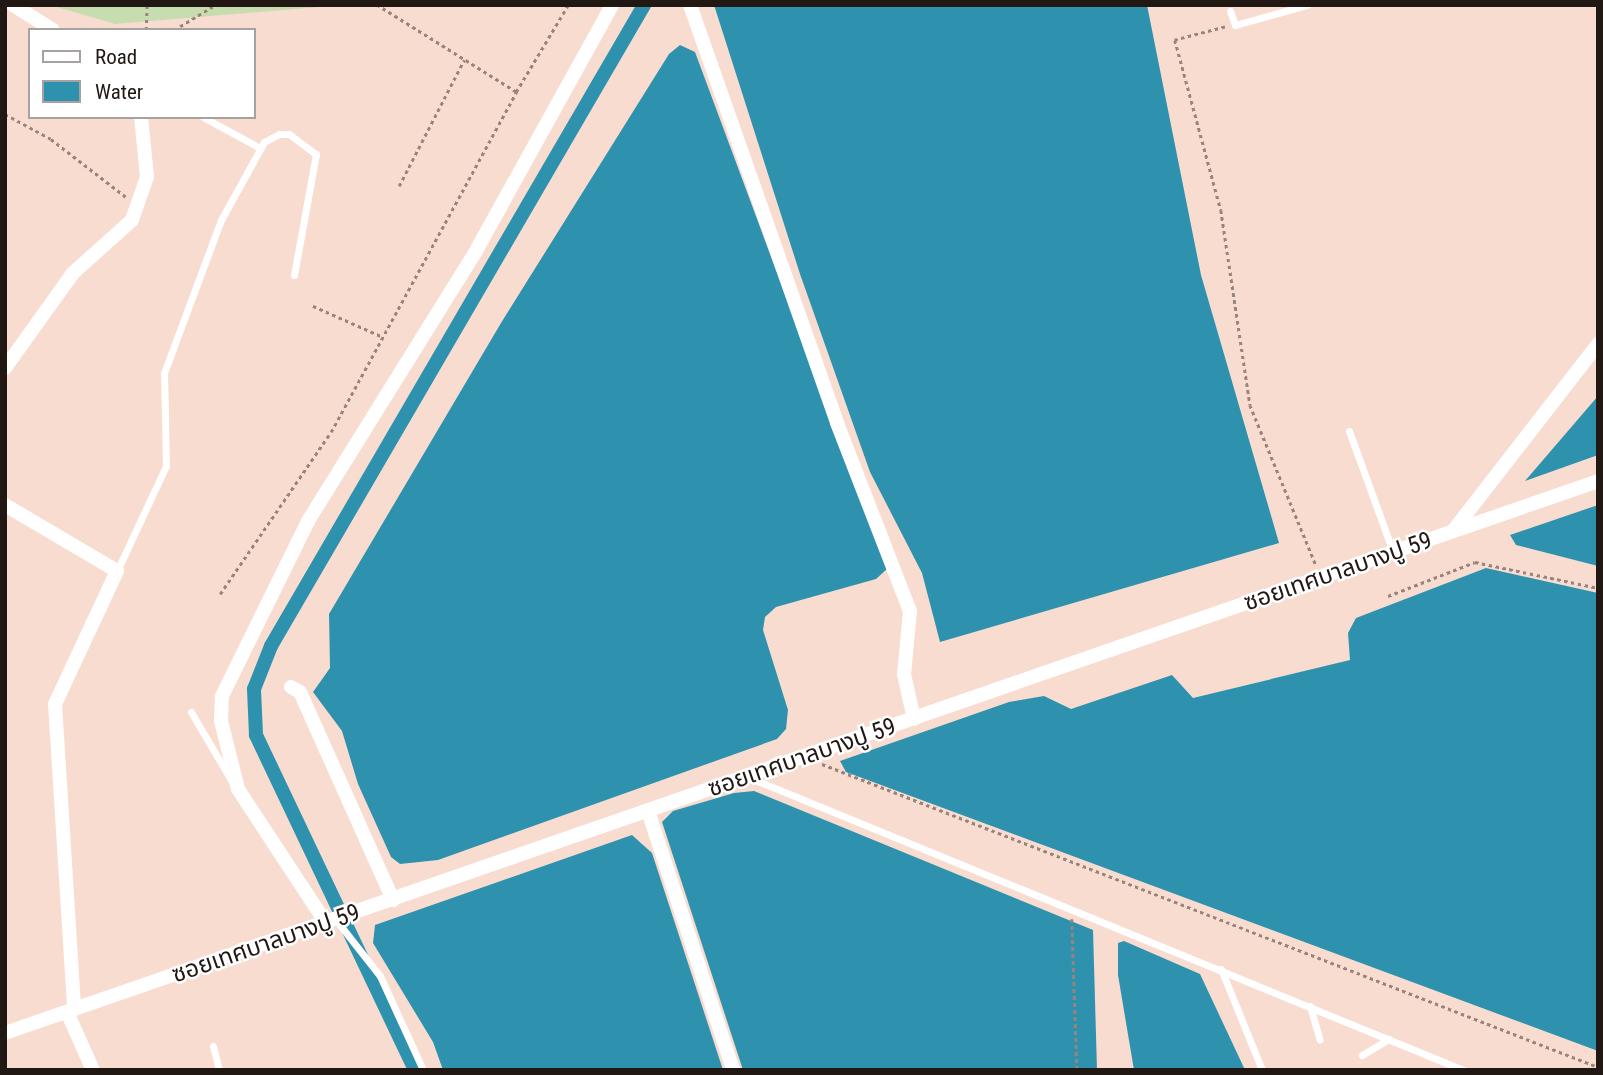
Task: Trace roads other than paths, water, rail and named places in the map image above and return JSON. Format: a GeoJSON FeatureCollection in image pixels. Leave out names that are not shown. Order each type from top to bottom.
{"type":"FeatureCollection","features":[{"type":"Feature","properties":{"kind":"street"},"geometry":{"type":"LineString","coordinates":[[12,5],[50,28]]}},
{"type":"Feature","properties":{"kind":"street"},"geometry":{"type":"LineString","coordinates":[[331,921],[239,789],[220,708],[237,659],[308,521],[477,249],[612,5]]}},
{"type":"Feature","properties":{"kind":"street"},"geometry":{"type":"LineString","coordinates":[[690,5],[828,397],[910,611],[911,641],[904,674],[914,719]]}},
{"type":"Feature","properties":{"kind":"street"},"geometry":{"type":"LineString","coordinates":[[5,368],[73,273],[120,232],[138,206],[147,177],[141,119]]}},
{"type":"Feature","properties":{"kind":"street"},"geometry":{"type":"LineString","coordinates":[[1452,533],[1598,345]]}},
{"type":"Feature","properties":{"kind":"street","name":"ซอยเทศบาลบางปู 59"},"geometry":{"type":"LineString","coordinates":[[5,1033],[1598,481]]}},
{"type":"Feature","properties":{"kind":"street"},"geometry":{"type":"LineString","coordinates":[[5,505],[117,571],[55,704],[71,1010],[93,1070]]}},
{"type":"Feature","properties":{"kind":"street"},"geometry":{"type":"LineString","coordinates":[[291,687],[300,692],[393,900]]}},
{"type":"Feature","properties":{"kind":"street"},"geometry":{"type":"LineString","coordinates":[[648,811],[733,1070]]}},
{"type":"Feature","properties":{"kind":"lane"},"geometry":{"type":"LineString","coordinates":[[1230,11],[1235,25],[1307,5]]}},
{"type":"Feature","properties":{"kind":"lane"},"geometry":{"type":"LineString","coordinates":[[207,119],[260,148]]}},
{"type":"Feature","properties":{"kind":"lane"},"geometry":{"type":"LineString","coordinates":[[117,571],[166,466],[164,373],[221,220],[260,148],[271,138],[289,134],[316,154],[294,275]]}},
{"type":"Feature","properties":{"kind":"lane"},"geometry":{"type":"LineString","coordinates":[[1349,431],[1393,553]]}},
{"type":"Feature","properties":{"kind":"lane"},"geometry":{"type":"LineString","coordinates":[[191,712],[214,756],[239,789]]}},
{"type":"Feature","properties":{"kind":"lane"},"geometry":{"type":"LineString","coordinates":[[747,777],[1463,1070]]}},
{"type":"Feature","properties":{"kind":"lane"},"geometry":{"type":"LineString","coordinates":[[331,921],[380,976],[423,1070]]}},
{"type":"Feature","properties":{"kind":"lane"},"geometry":{"type":"LineString","coordinates":[[1221,969],[1262,1070]]}},
{"type":"Feature","properties":{"kind":"lane"},"geometry":{"type":"LineString","coordinates":[[1310,1006],[1320,1040]]}},
{"type":"Feature","properties":{"kind":"lane"},"geometry":{"type":"LineString","coordinates":[[1362,1055],[1389,1039]]}},
{"type":"Feature","properties":{"kind":"lane"},"geometry":{"type":"LineString","coordinates":[[213,1046],[219,1070]]}},
{"type":"Feature","properties":{"kind":"water"},"geometry":{"type":"Polygon","coordinates":[[[714,5],[1147,5],[1201,275],[1279,543],[940,642],[922,573],[870,472],[800,274],[714,5]]]}},
{"type":"Feature","properties":{"kind":"water"},"geometry":{"type":"Polygon","coordinates":[[[680,45],[695,52],[887,569],[876,579],[776,607],[765,617],[763,630],[788,710],[786,729],[777,739],[438,860],[400,864],[391,857],[358,784],[342,731],[313,692],[330,668],[329,614],[501,323],[669,54],[680,45]]]}},
{"type":"Feature","properties":{"kind":"water"},"geometry":{"type":"Polygon","coordinates":[[[1598,396],[1598,455],[1525,481],[1598,396]]]}},
{"type":"Feature","properties":{"kind":"water"},"geometry":{"type":"Polygon","coordinates":[[[1598,505],[1598,566],[1516,545],[1510,535],[1598,505]]]}},
{"type":"Feature","properties":{"kind":"water"},"geometry":{"type":"Polygon","coordinates":[[[1486,568],[1598,593],[1598,1051],[846,772],[840,761],[1009,702],[1044,696],[1071,709],[1172,675],[1193,698],[1350,660],[1348,633],[1356,618],[1486,568]]]}},
{"type":"Feature","properties":{"kind":"water"},"geometry":{"type":"Polygon","coordinates":[[[754,791],[1093,930],[1097,1070],[743,1070],[662,822],[673,811],[734,793],[754,791]]]}},
{"type":"Feature","properties":{"kind":"water"},"geometry":{"type":"Polygon","coordinates":[[[632,835],[652,853],[723,1070],[443,1070],[433,1042],[373,943],[375,925],[632,835]]]}},
{"type":"Feature","properties":{"kind":"water"},"geometry":{"type":"Polygon","coordinates":[[[1124,941],[1200,974],[1245,1070],[1134,1070],[1118,975],[1118,943],[1124,941]]]}},
{"type":"Feature","properties":{"kind":"waterway"},"geometry":{"type":"LineString","coordinates":[[415,1070],[256,735],[254,689],[271,646],[644,5]]}}]}
